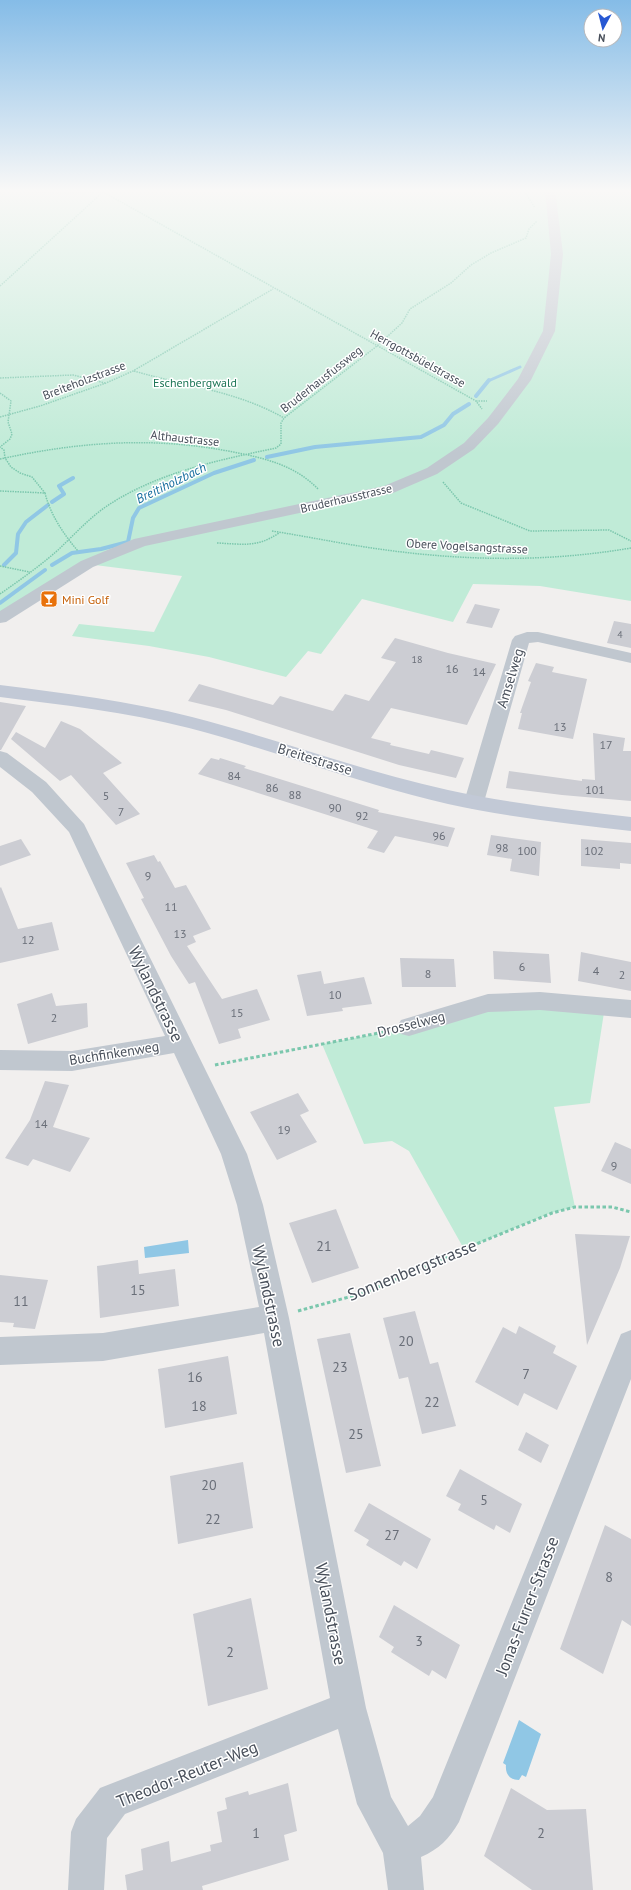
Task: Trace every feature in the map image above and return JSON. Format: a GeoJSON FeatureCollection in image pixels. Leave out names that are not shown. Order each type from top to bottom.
{"type":"FeatureCollection","features":[{"type":"Feature","properties":{"kind":"main road","name":"Breitestrasse"},"geometry":{"type":"LineString","coordinates":[[0,691],[100,704],[190,723],[264,743],[405,786],[474,802],[631,824]]}},
{"type":"Feature","properties":{"kind":"street","name":"Bruderhausstrasse"},"geometry":{"type":"LineString","coordinates":[[0,618],[87,564],[140,542],[388,490],[432,471],[469,446],[493,421],[524,380],[549,331],[555,277]]}},
{"type":"Feature","properties":{"kind":"street","name":"Amselweg"},"geometry":{"type":"LineString","coordinates":[[474,802],[521,640],[527,637],[538,637],[631,658]]}},
{"type":"Feature","properties":{"kind":"street","name":"Wylandstrasse"},"geometry":{"type":"LineString","coordinates":[[0,757],[39,787],[77,829],[179,1043],[234,1154],[250,1204],[275,1318],[349,1708],[375,1804],[400,1847],[403,1859],[406,1890]]}},
{"type":"Feature","properties":{"kind":"street","name":"Drosselweg"},"geometry":{"type":"LineString","coordinates":[[409,1027],[488,1003],[540,1001],[631,1009]]}},
{"type":"Feature","properties":{"kind":"street","name":"Buchfinkenweg"},"geometry":{"type":"LineString","coordinates":[[0,1060],[72,1061],[179,1043]]}},
{"type":"Feature","properties":{"kind":"street"},"geometry":{"type":"LineString","coordinates":[[0,1350],[103,1347],[275,1318]]}},
{"type":"Feature","properties":{"kind":"street","name":"Jonas-Furrer-Strasse"},"geometry":{"type":"LineString","coordinates":[[400,1847],[424,1837],[432,1831],[440,1821],[446,1809],[506,1662],[593,1434],[631,1344]]}},
{"type":"Feature","properties":{"kind":"street","name":"Theodor-Reuter-Weg"},"geometry":{"type":"LineString","coordinates":[[86,1890],[89,1832],[113,1801],[349,1708]]}},
{"type":"Feature","properties":{"kind":"path"},"geometry":{"type":"LineString","coordinates":[[0,286],[9,277]]}},
{"type":"Feature","properties":{"kind":"path","name":"Herrgottsbüelstrasse"},"geometry":{"type":"LineString","coordinates":[[252,277],[476,401],[493,421]]}},
{"type":"Feature","properties":{"kind":"path","name":"Bruderhausfussweg"},"geometry":{"type":"LineString","coordinates":[[0,594],[51,556],[69,538],[109,505],[134,490],[188,468],[276,448],[281,444],[281,422],[284,418],[377,346],[402,323],[410,309],[451,283],[457,277]]}},
{"type":"Feature","properties":{"kind":"path","name":"Breiteholzstrasse"},"geometry":{"type":"LineString","coordinates":[[0,417],[40,406],[106,383],[133,371],[273,289]]}},
{"type":"Feature","properties":{"kind":"path"},"geometry":{"type":"LineString","coordinates":[[133,371],[158,379],[199,387],[243,399],[273,410],[284,418]]}},
{"type":"Feature","properties":{"kind":"path"},"geometry":{"type":"LineString","coordinates":[[0,378],[73,376],[106,383]]}},
{"type":"Feature","properties":{"kind":"path"},"geometry":{"type":"LineString","coordinates":[[0,393],[11,401],[8,415],[8,428],[12,434],[10,439],[0,447],[4,450],[11,467],[20,473],[32,477],[45,493],[47,501],[65,536],[69,538]]}},
{"type":"Feature","properties":{"kind":"path","name":"Althaustrasse"},"geometry":{"type":"LineString","coordinates":[[0,459],[77,447],[115,443],[164,442],[208,447],[267,460],[298,471],[314,484],[330,503]]}},
{"type":"Feature","properties":{"kind":"path"},"geometry":{"type":"LineString","coordinates":[[432,471],[461,503],[530,531],[609,530],[631,541]]}},
{"type":"Feature","properties":{"kind":"path"},"geometry":{"type":"LineString","coordinates":[[0,491],[45,493]]}},
{"type":"Feature","properties":{"kind":"path","name":"Obere Vogelsangstrasse"},"geometry":{"type":"LineString","coordinates":[[279,532],[354,545],[433,556],[499,559],[556,558],[597,555],[631,548]]}},
{"type":"Feature","properties":{"kind":"path"},"geometry":{"type":"LineString","coordinates":[[0,566],[30,572]]}},
{"type":"Feature","properties":{"kind":"path","name":"Drosselweg"},"geometry":{"type":"LineString","coordinates":[[193,1070],[409,1027]]}},
{"type":"Feature","properties":{"kind":"path","name":"Sonnenbergstrasse"},"geometry":{"type":"LineString","coordinates":[[275,1318],[367,1292],[464,1249],[552,1213],[575,1207],[612,1207],[631,1212]]}},
{"type":"Feature","properties":{"kind":"green space","name":"Eschenbergwald"},"geometry":{"type":"Polygon","coordinates":[[[0,277],[631,277],[631,601],[540,586],[473,584],[453,622],[362,599],[321,654],[308,651],[286,677],[209,657],[149,646],[72,636],[79,624],[154,632],[182,576],[87,564],[0,616],[0,277]]]}},
{"type":"Feature","properties":{"kind":"green space"},"geometry":{"type":"Polygon","coordinates":[[[488,1003],[605,1006],[590,1103],[554,1107],[575,1207],[551,1213],[464,1249],[409,1151],[392,1141],[364,1144],[322,1044],[409,1028],[488,1003]]]}},
{"type":"Feature","properties":{"kind":"water"},"geometry":{"type":"Polygon","coordinates":[[[188,1240],[189,1253],[145,1258],[144,1247],[188,1240]]]}},
{"type":"Feature","properties":{"kind":"water"},"geometry":{"type":"Polygon","coordinates":[[[519,1720],[541,1734],[526,1777],[522,1775],[519,1780],[511,1778],[507,1774],[506,1765],[503,1763],[519,1720]]]}},
{"type":"Feature","properties":{"kind":"building"},"geometry":{"type":"Polygon","coordinates":[[[475,604],[500,609],[492,628],[466,623],[475,604]]]}},
{"type":"Feature","properties":{"kind":"building"},"geometry":{"type":"Polygon","coordinates":[[[614,621],[631,624],[631,648],[607,643],[614,621]]]}},
{"type":"Feature","properties":{"kind":"building"},"geometry":{"type":"Polygon","coordinates":[[[395,638],[448,653],[496,664],[467,725],[391,708],[371,738],[391,743],[390,745],[429,754],[431,750],[464,758],[456,778],[399,765],[226,710],[188,701],[199,684],[273,705],[280,696],[333,711],[345,694],[369,701],[396,662],[381,658],[395,638]]]}},
{"type":"Feature","properties":{"kind":"building"},"geometry":{"type":"Polygon","coordinates":[[[536,663],[554,667],[552,672],[587,679],[573,739],[518,729],[522,713],[520,713],[531,682],[528,681],[536,663]]]}},
{"type":"Feature","properties":{"kind":"building"},"geometry":{"type":"Polygon","coordinates":[[[0,702],[26,706],[1,750],[0,750],[0,702]]]}},
{"type":"Feature","properties":{"kind":"building"},"geometry":{"type":"Polygon","coordinates":[[[61,721],[80,729],[122,763],[103,773],[140,814],[116,825],[71,775],[60,781],[11,739],[16,732],[45,748],[61,721]]]}},
{"type":"Feature","properties":{"kind":"building"},"geometry":{"type":"Polygon","coordinates":[[[593,733],[625,738],[623,751],[631,751],[631,801],[506,788],[509,771],[582,781],[582,779],[595,780],[593,733]]]}},
{"type":"Feature","properties":{"kind":"building"},"geometry":{"type":"Polygon","coordinates":[[[211,758],[219,760],[220,758],[246,766],[244,768],[379,810],[378,812],[455,828],[448,847],[395,836],[384,853],[367,848],[378,831],[198,774],[211,758]]]}},
{"type":"Feature","properties":{"kind":"building"},"geometry":{"type":"Polygon","coordinates":[[[491,835],[541,842],[539,876],[510,871],[512,859],[487,855],[491,835]]]}},
{"type":"Feature","properties":{"kind":"building"},"geometry":{"type":"Polygon","coordinates":[[[21,839],[31,855],[0,866],[0,846],[21,839]]]}},
{"type":"Feature","properties":{"kind":"building"},"geometry":{"type":"Polygon","coordinates":[[[581,839],[631,843],[631,864],[620,863],[620,869],[581,866],[581,839]]]}},
{"type":"Feature","properties":{"kind":"building"},"geometry":{"type":"Polygon","coordinates":[[[154,855],[158,862],[160,861],[175,888],[186,885],[211,929],[193,936],[196,942],[187,946],[222,999],[257,989],[270,1020],[238,1029],[241,1038],[219,1044],[195,982],[189,984],[171,956],[141,899],[144,898],[126,863],[154,855]]]}},
{"type":"Feature","properties":{"kind":"building"},"geometry":{"type":"Polygon","coordinates":[[[1,887],[18,929],[52,922],[59,950],[0,963],[1,887]]]}},
{"type":"Feature","properties":{"kind":"building"},"geometry":{"type":"Polygon","coordinates":[[[493,951],[549,954],[551,983],[494,979],[493,951]]]}},
{"type":"Feature","properties":{"kind":"building"},"geometry":{"type":"Polygon","coordinates":[[[581,952],[631,962],[631,991],[578,981],[581,952]]]}},
{"type":"Feature","properties":{"kind":"building"},"geometry":{"type":"Polygon","coordinates":[[[400,958],[454,959],[456,987],[402,987],[400,958]]]}},
{"type":"Feature","properties":{"kind":"building"},"geometry":{"type":"Polygon","coordinates":[[[321,971],[324,984],[364,977],[372,1004],[342,1008],[343,1011],[307,1016],[297,975],[321,971]]]}},
{"type":"Feature","properties":{"kind":"building"},"geometry":{"type":"Polygon","coordinates":[[[52,993],[56,1006],[87,1003],[88,1027],[28,1044],[17,1004],[52,993]]]}},
{"type":"Feature","properties":{"kind":"building"},"geometry":{"type":"Polygon","coordinates":[[[45,1081],[69,1085],[53,1127],[90,1138],[70,1172],[33,1159],[28,1166],[5,1158],[30,1120],[45,1081]]]}},
{"type":"Feature","properties":{"kind":"building"},"geometry":{"type":"Polygon","coordinates":[[[298,1093],[309,1111],[300,1115],[317,1142],[277,1160],[250,1112],[298,1093]]]}},
{"type":"Feature","properties":{"kind":"building"},"geometry":{"type":"Polygon","coordinates":[[[615,1142],[631,1149],[631,1184],[601,1171],[615,1142]]]}},
{"type":"Feature","properties":{"kind":"building"},"geometry":{"type":"Polygon","coordinates":[[[336,1209],[359,1268],[312,1283],[289,1223],[336,1209]]]}},
{"type":"Feature","properties":{"kind":"building"},"geometry":{"type":"Polygon","coordinates":[[[575,1234],[630,1236],[620,1268],[587,1345],[575,1234]]]}},
{"type":"Feature","properties":{"kind":"building"},"geometry":{"type":"Polygon","coordinates":[[[138,1260],[139,1274],[175,1269],[179,1306],[100,1318],[97,1266],[138,1260]]]}},
{"type":"Feature","properties":{"kind":"building"},"geometry":{"type":"Polygon","coordinates":[[[0,1275],[48,1280],[35,1329],[13,1327],[14,1323],[0,1322],[0,1275]]]}},
{"type":"Feature","properties":{"kind":"building"},"geometry":{"type":"Polygon","coordinates":[[[415,1311],[430,1364],[438,1362],[456,1426],[422,1434],[408,1377],[399,1379],[383,1318],[415,1311]]]}},
{"type":"Feature","properties":{"kind":"building"},"geometry":{"type":"Polygon","coordinates":[[[519,1326],[556,1346],[553,1353],[577,1366],[557,1410],[524,1393],[518,1406],[475,1382],[503,1327],[516,1334],[519,1326]]]}},
{"type":"Feature","properties":{"kind":"building"},"geometry":{"type":"Polygon","coordinates":[[[350,1333],[381,1466],[346,1473],[317,1339],[350,1333]]]}},
{"type":"Feature","properties":{"kind":"building"},"geometry":{"type":"Polygon","coordinates":[[[228,1356],[237,1414],[165,1428],[158,1369],[228,1356]]]}},
{"type":"Feature","properties":{"kind":"building"},"geometry":{"type":"Polygon","coordinates":[[[526,1432],[549,1445],[541,1463],[518,1450],[526,1432]]]}},
{"type":"Feature","properties":{"kind":"building"},"geometry":{"type":"Polygon","coordinates":[[[243,1462],[253,1528],[178,1544],[170,1476],[243,1462]]]}},
{"type":"Feature","properties":{"kind":"building"},"geometry":{"type":"Polygon","coordinates":[[[460,1469],[522,1504],[510,1533],[496,1525],[494,1530],[458,1510],[461,1504],[446,1496],[460,1469]]]}},
{"type":"Feature","properties":{"kind":"building"},"geometry":{"type":"Polygon","coordinates":[[[369,1503],[431,1539],[417,1569],[404,1561],[401,1566],[366,1545],[369,1540],[354,1531],[369,1503]]]}},
{"type":"Feature","properties":{"kind":"building"},"geometry":{"type":"Polygon","coordinates":[[[605,1525],[631,1539],[631,1626],[622,1620],[603,1674],[560,1649],[605,1525]]]}},
{"type":"Feature","properties":{"kind":"building"},"geometry":{"type":"Polygon","coordinates":[[[251,1598],[268,1689],[208,1706],[193,1614],[251,1598]]]}},
{"type":"Feature","properties":{"kind":"building"},"geometry":{"type":"Polygon","coordinates":[[[394,1605],[460,1645],[446,1679],[432,1670],[429,1676],[391,1652],[394,1647],[379,1637],[394,1605]]]}},
{"type":"Feature","properties":{"kind":"building"},"geometry":{"type":"Polygon","coordinates":[[[288,1783],[297,1831],[284,1835],[289,1860],[202,1886],[203,1890],[127,1890],[125,1875],[143,1870],[141,1849],[169,1841],[171,1862],[211,1851],[210,1845],[222,1842],[217,1812],[227,1809],[225,1798],[248,1791],[249,1795],[288,1783]]]}},
{"type":"Feature","properties":{"kind":"building"},"geometry":{"type":"Polygon","coordinates":[[[511,1788],[547,1810],[586,1809],[593,1890],[532,1890],[484,1856],[511,1788]]]}},
{"type":"Feature","properties":{"kind":"waterway"},"geometry":{"type":"LineString","coordinates":[[488,381],[520,367]]}},
{"type":"Feature","properties":{"kind":"waterway"},"geometry":{"type":"LineString","coordinates":[[476,396],[488,381]]}},
{"type":"Feature","properties":{"kind":"waterway","name":"Breitiholzbach"},"geometry":{"type":"LineString","coordinates":[[267,457],[315,447],[421,437],[444,425],[453,414],[469,404]]}},
{"type":"Feature","properties":{"kind":"waterway","name":"Breitiholzbach"},"geometry":{"type":"LineString","coordinates":[[52,565],[72,553],[101,549],[128,542],[133,518],[139,508],[214,473],[254,460]]}},
{"type":"Feature","properties":{"kind":"waterway"},"geometry":{"type":"LineString","coordinates":[[52,502],[64,494],[59,486],[73,478]]}},
{"type":"Feature","properties":{"kind":"waterway"},"geometry":{"type":"LineString","coordinates":[[4,565],[16,553],[18,534],[26,522],[48,505]]}},
{"type":"Feature","properties":{"kind":"waterway","name":"Breitiholzbach"},"geometry":{"type":"LineString","coordinates":[[0,603],[45,570]]}},
{"type":"Feature","properties":{"kind":"place","name":"Mini Golf"},"geometry":{"type":"Point","coordinates":[49,599]}}]}
